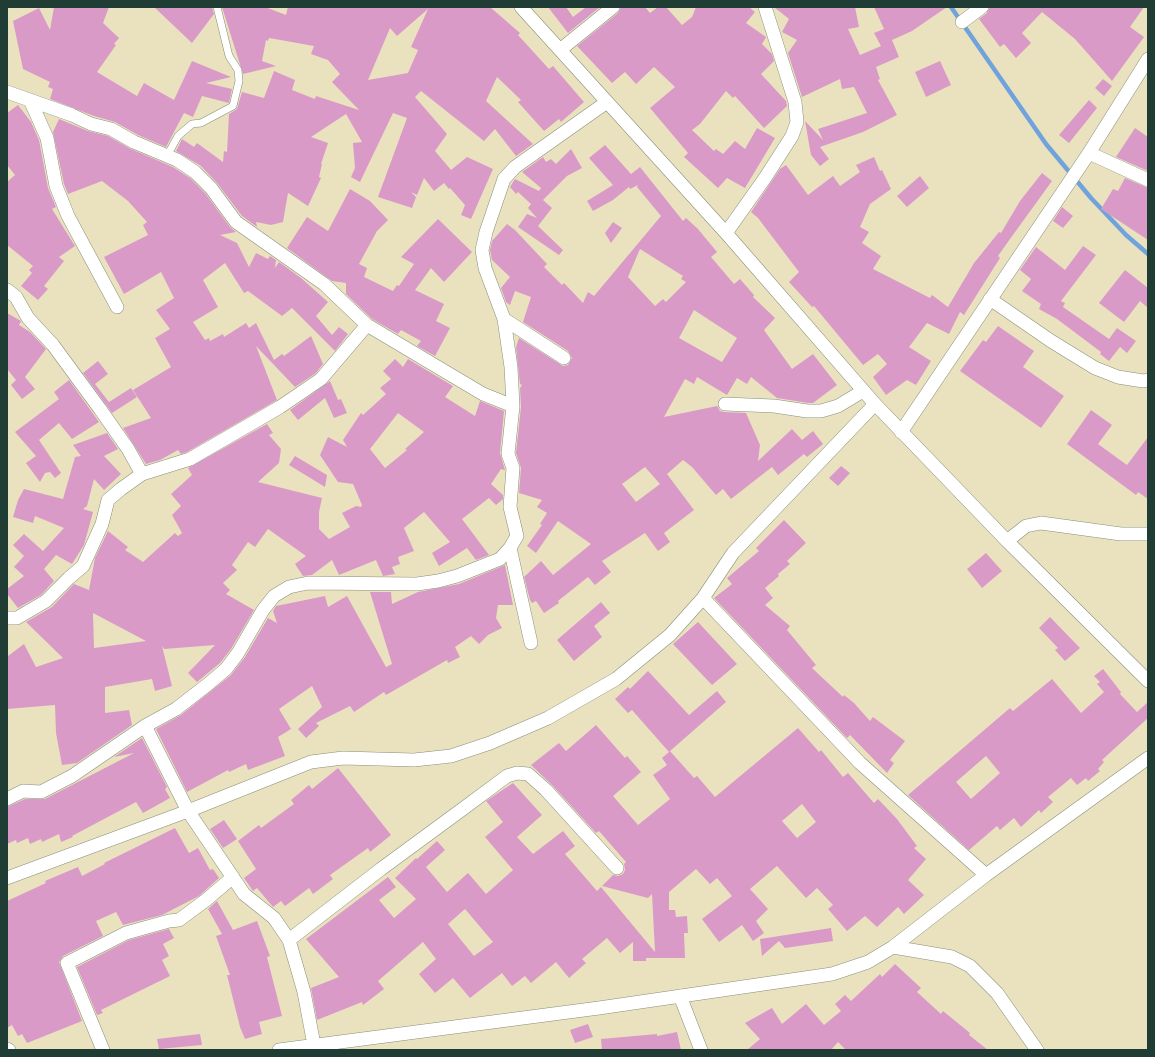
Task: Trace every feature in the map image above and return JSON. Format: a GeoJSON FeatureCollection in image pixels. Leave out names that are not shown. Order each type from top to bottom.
{"type":"FeatureCollection","features":[{"type":"Feature","properties":{"kind":"street"},"geometry":{"type":"LineString","coordinates":[[521,7],[726,233],[863,391],[901,432],[1007,541],[1148,681]]}},
{"type":"Feature","properties":{"kind":"street"},"geometry":{"type":"LineString","coordinates":[[560,50],[613,7]]}},
{"type":"Feature","properties":{"kind":"street"},"geometry":{"type":"LineString","coordinates":[[726,233],[765,178],[792,136],[797,122],[795,102],[765,7]]}},
{"type":"Feature","properties":{"kind":"street"},"geometry":{"type":"LineString","coordinates":[[962,22],[982,7]]}},
{"type":"Feature","properties":{"kind":"street"},"geometry":{"type":"LineString","coordinates":[[901,432],[1089,153],[1148,59]]}},
{"type":"Feature","properties":{"kind":"street"},"geometry":{"type":"LineString","coordinates":[[7,92],[72,115],[91,124],[116,131],[134,142],[177,160],[195,172],[211,188],[236,222],[324,284],[367,325],[483,394],[513,406]]}},
{"type":"Feature","properties":{"kind":"street"},"geometry":{"type":"LineString","coordinates":[[30,100],[47,138],[56,186],[68,216],[117,307]]}},
{"type":"Feature","properties":{"kind":"street"},"geometry":{"type":"LineString","coordinates":[[7,799],[23,791],[41,792],[72,776],[145,726],[176,709],[226,669],[238,653],[262,610],[274,596],[289,587],[308,583],[417,584],[438,581],[457,576],[500,559],[510,548],[517,536],[510,507],[513,468],[508,454],[513,406],[511,368],[504,319],[485,268],[482,250],[486,232],[504,179],[515,167],[607,102]]}},
{"type":"Feature","properties":{"kind":"street"},"geometry":{"type":"LineString","coordinates":[[1089,153],[1148,180]]}},
{"type":"Feature","properties":{"kind":"street"},"geometry":{"type":"LineString","coordinates":[[7,290],[16,297],[28,318],[53,344],[100,409],[128,450],[142,474]]}},
{"type":"Feature","properties":{"kind":"street"},"geometry":{"type":"LineString","coordinates":[[990,299],[1051,341],[1095,368],[1118,377],[1143,381],[1148,380]]}},
{"type":"Feature","properties":{"kind":"street"},"geometry":{"type":"LineString","coordinates":[[504,319],[564,358]]}},
{"type":"Feature","properties":{"kind":"street"},"geometry":{"type":"LineString","coordinates":[[7,618],[17,618],[46,601],[68,578],[83,566],[102,524],[108,500],[142,474],[190,459],[280,407],[321,379],[367,325]]}},
{"type":"Feature","properties":{"kind":"street"},"geometry":{"type":"LineString","coordinates":[[725,404],[774,406],[807,411],[821,411],[838,406],[863,391]]}},
{"type":"Feature","properties":{"kind":"street"},"geometry":{"type":"LineString","coordinates":[[7,878],[188,811],[311,762],[343,758],[414,760],[451,756],[490,743],[548,718],[616,679],[670,635],[703,598],[734,554],[875,404]]}},
{"type":"Feature","properties":{"kind":"street"},"geometry":{"type":"LineString","coordinates":[[1007,541],[1026,526],[1041,523],[1121,534],[1148,534]]}},
{"type":"Feature","properties":{"kind":"street"},"geometry":{"type":"LineString","coordinates":[[510,548],[531,644]]}},
{"type":"Feature","properties":{"kind":"street"},"geometry":{"type":"LineString","coordinates":[[703,598],[860,763],[986,875]]}},
{"type":"Feature","properties":{"kind":"street"},"geometry":{"type":"LineString","coordinates":[[145,726],[188,811],[244,894],[274,918],[289,940],[304,992],[314,1046]]}},
{"type":"Feature","properties":{"kind":"street"},"geometry":{"type":"LineString","coordinates":[[279,1050],[832,974],[868,962],[893,947],[986,875],[1148,758]]}},
{"type":"Feature","properties":{"kind":"street"},"geometry":{"type":"LineString","coordinates":[[289,940],[381,869],[501,780],[507,776],[517,773],[528,774],[546,790],[617,868]]}},
{"type":"Feature","properties":{"kind":"street"},"geometry":{"type":"LineString","coordinates":[[103,1050],[66,963],[126,933],[169,921],[179,920],[233,877]]}},
{"type":"Feature","properties":{"kind":"street"},"geometry":{"type":"LineString","coordinates":[[893,947],[952,957],[970,966],[997,993],[1036,1050]]}},
{"type":"Feature","properties":{"kind":"street"},"geometry":{"type":"LineString","coordinates":[[680,996],[701,1050]]}},
{"type":"Feature","properties":{"kind":"lane"},"geometry":{"type":"LineString","coordinates":[[167,156],[178,136],[192,124],[201,123],[233,106],[239,81],[238,70],[230,56],[217,7]]}},
{"type":"Feature","properties":{"kind":"building"},"geometry":{"type":"Polygon","coordinates":[[[54,7],[109,7],[103,23],[119,38],[114,44],[116,45],[97,72],[137,96],[144,83],[174,100],[192,61],[231,77],[206,83],[232,89],[229,103],[202,96],[193,117],[184,113],[166,147],[138,135],[115,122],[94,116],[50,99],[53,89],[48,87],[50,82],[23,69],[13,21],[39,8],[50,30],[54,7]]]}},
{"type":"Feature","properties":{"kind":"building"},"geometry":{"type":"Polygon","coordinates":[[[154,7],[212,7],[214,14],[192,43],[154,7]]]}},
{"type":"Feature","properties":{"kind":"building"},"geometry":{"type":"Polygon","coordinates":[[[222,7],[265,7],[286,15],[288,7],[490,7],[520,33],[518,35],[549,69],[553,66],[584,102],[561,122],[559,119],[544,131],[518,102],[521,100],[497,77],[486,101],[533,144],[516,156],[495,129],[484,141],[421,91],[415,97],[447,134],[435,151],[451,170],[467,157],[493,169],[471,219],[461,215],[465,205],[450,188],[449,189],[444,183],[434,191],[424,178],[417,195],[411,192],[416,197],[412,208],[378,197],[407,118],[393,113],[360,182],[351,177],[355,168],[353,143],[362,142],[346,114],[311,137],[328,143],[321,164],[319,177],[321,178],[308,206],[288,193],[283,222],[271,225],[256,222],[257,227],[242,216],[217,183],[201,166],[176,151],[182,139],[194,147],[197,143],[223,162],[224,151],[227,152],[229,114],[237,109],[242,92],[264,98],[274,71],[295,80],[292,90],[315,99],[316,96],[359,110],[332,82],[340,74],[328,60],[311,54],[314,46],[269,38],[268,41],[266,40],[262,61],[276,66],[243,74],[222,7]],[[428,9],[397,36],[390,28],[368,80],[408,73],[418,50],[411,47],[428,9]]]}},
{"type":"Feature","properties":{"kind":"building"},"geometry":{"type":"Polygon","coordinates":[[[548,7],[566,7],[573,17],[586,7],[600,7],[568,33],[548,7]]]}},
{"type":"Feature","properties":{"kind":"building"},"geometry":{"type":"Polygon","coordinates":[[[621,7],[645,7],[650,13],[658,7],[666,7],[682,25],[692,17],[696,7],[749,7],[755,12],[746,23],[766,37],[762,44],[772,54],[774,61],[761,74],[786,101],[787,106],[764,128],[735,96],[733,98],[726,91],[700,124],[692,130],[714,151],[716,149],[723,154],[735,141],[745,149],[757,128],[775,138],[745,188],[727,178],[718,188],[684,157],[688,153],[650,108],[675,87],[654,67],[636,84],[625,72],[612,83],[577,46],[618,13],[621,7]]]}},
{"type":"Feature","properties":{"kind":"building"},"geometry":{"type":"Polygon","coordinates":[[[774,7],[855,7],[859,27],[848,29],[860,55],[881,46],[874,33],[884,29],[874,7],[947,7],[912,31],[892,40],[899,57],[876,67],[880,79],[878,80],[897,115],[863,132],[820,147],[829,159],[820,166],[811,155],[805,121],[823,140],[818,129],[867,113],[854,87],[842,89],[840,79],[802,97],[788,53],[797,40],[782,32],[789,19],[774,7]]]}},
{"type":"Feature","properties":{"kind":"building"},"geometry":{"type":"Polygon","coordinates":[[[990,7],[1144,7],[1130,27],[1144,37],[1112,81],[1075,39],[1042,12],[1022,33],[1031,43],[1016,58],[1004,44],[1000,47],[979,19],[987,13],[990,7]]]}},
{"type":"Feature","properties":{"kind":"building"},"geometry":{"type":"Polygon","coordinates":[[[940,61],[951,85],[926,97],[915,72],[940,61]]]}},
{"type":"Feature","properties":{"kind":"building"},"geometry":{"type":"Polygon","coordinates":[[[1103,79],[1112,86],[1104,96],[1095,88],[1103,79]]]}},
{"type":"Feature","properties":{"kind":"building"},"geometry":{"type":"Polygon","coordinates":[[[1089,100],[1097,108],[1069,143],[1059,135],[1089,100]]]}},
{"type":"Feature","properties":{"kind":"building"},"geometry":{"type":"Polygon","coordinates":[[[18,105],[31,122],[39,140],[48,188],[56,207],[52,209],[75,246],[59,257],[64,261],[44,286],[48,289],[38,300],[21,286],[32,273],[29,270],[33,266],[7,245],[7,182],[15,175],[7,165],[7,113],[18,105]]]}},
{"type":"Feature","properties":{"kind":"building"},"geometry":{"type":"Polygon","coordinates":[[[59,119],[88,131],[108,136],[131,149],[173,167],[190,178],[205,193],[230,227],[236,232],[220,235],[237,243],[249,267],[256,253],[268,259],[270,256],[276,260],[275,268],[279,262],[301,278],[328,302],[316,316],[332,335],[339,327],[348,334],[335,351],[292,308],[282,316],[248,291],[244,293],[225,263],[203,280],[218,307],[193,322],[205,340],[209,338],[210,341],[223,334],[224,337],[246,323],[249,328],[256,323],[274,360],[282,354],[284,356],[311,336],[323,364],[316,373],[295,387],[256,346],[277,400],[187,452],[181,454],[178,450],[160,460],[146,464],[123,428],[151,418],[133,390],[171,367],[155,338],[170,329],[156,310],[174,298],[161,272],[124,294],[104,257],[148,235],[143,225],[147,222],[128,201],[102,181],[68,194],[64,184],[53,132],[59,119]]]}},
{"type":"Feature","properties":{"kind":"building"},"geometry":{"type":"Polygon","coordinates":[[[1135,128],[1148,137],[1148,171],[1116,157],[1135,128]]]}},
{"type":"Feature","properties":{"kind":"building"},"geometry":{"type":"Polygon","coordinates":[[[605,145],[631,174],[640,167],[683,221],[686,218],[698,229],[717,252],[711,257],[734,284],[740,279],[754,295],[753,297],[775,318],[764,330],[792,369],[813,354],[837,385],[813,403],[808,403],[777,398],[751,377],[747,384],[737,378],[727,395],[697,377],[694,384],[685,379],[664,417],[717,406],[720,411],[724,412],[746,413],[760,445],[758,461],[792,429],[802,440],[813,431],[823,444],[807,457],[804,454],[778,475],[772,467],[731,499],[723,489],[716,495],[692,467],[683,460],[667,474],[694,510],[664,533],[670,542],[658,551],[645,533],[602,561],[611,572],[595,585],[588,577],[558,601],[559,603],[544,613],[536,601],[532,603],[530,600],[524,577],[541,561],[553,575],[591,544],[558,521],[536,553],[527,546],[542,525],[540,524],[547,513],[537,507],[542,500],[519,493],[521,468],[516,453],[521,407],[520,388],[522,385],[520,384],[516,347],[519,338],[563,366],[568,365],[572,358],[568,351],[523,322],[531,297],[515,291],[510,305],[506,302],[501,288],[510,277],[492,260],[490,250],[492,241],[507,224],[515,230],[547,264],[544,267],[562,285],[564,283],[583,303],[588,292],[594,296],[661,216],[637,187],[638,185],[630,189],[629,187],[613,200],[593,211],[587,201],[613,185],[589,158],[605,145]],[[640,249],[628,277],[655,306],[663,299],[666,302],[686,282],[681,279],[683,276],[640,249]],[[694,310],[679,338],[722,362],[737,338],[694,310]],[[645,467],[622,484],[636,502],[660,484],[645,467]]]}},
{"type":"Feature","properties":{"kind":"building"},"geometry":{"type":"Polygon","coordinates":[[[571,149],[582,168],[567,176],[543,200],[552,208],[538,226],[563,250],[559,255],[518,227],[527,214],[537,218],[528,208],[531,204],[518,192],[516,194],[510,187],[515,179],[539,191],[541,188],[522,172],[543,157],[546,162],[551,159],[556,164],[571,149]]]}},
{"type":"Feature","properties":{"kind":"building"},"geometry":{"type":"Polygon","coordinates":[[[874,157],[880,171],[882,170],[891,189],[870,204],[860,227],[869,232],[862,243],[881,256],[873,269],[930,298],[932,295],[948,307],[974,263],[999,232],[1001,233],[1020,201],[1042,173],[1052,181],[998,256],[1000,258],[964,315],[960,312],[949,334],[927,323],[909,347],[931,361],[916,385],[907,380],[886,395],[873,377],[887,364],[878,354],[863,365],[814,306],[812,307],[789,282],[799,272],[758,218],[751,212],[780,169],[786,165],[808,195],[833,176],[840,186],[860,172],[856,165],[874,157]]]}},
{"type":"Feature","properties":{"kind":"building"},"geometry":{"type":"Polygon","coordinates":[[[920,176],[929,188],[907,207],[897,196],[920,176]]]}},
{"type":"Feature","properties":{"kind":"building"},"geometry":{"type":"Polygon","coordinates":[[[1125,178],[1148,188],[1148,240],[1101,209],[1113,189],[1118,191],[1125,178]]]}},
{"type":"Feature","properties":{"kind":"building"},"geometry":{"type":"Polygon","coordinates":[[[350,189],[370,201],[388,220],[377,231],[359,264],[367,268],[364,277],[393,291],[397,285],[399,286],[414,264],[401,257],[438,219],[472,252],[444,282],[431,268],[415,290],[444,304],[436,321],[450,328],[435,356],[417,346],[421,341],[401,330],[398,334],[372,319],[346,294],[346,283],[332,281],[287,248],[307,217],[328,231],[350,189]]]}},
{"type":"Feature","properties":{"kind":"building"},"geometry":{"type":"Polygon","coordinates":[[[1062,207],[1073,216],[1063,228],[1053,221],[1062,207]]]}},
{"type":"Feature","properties":{"kind":"building"},"geometry":{"type":"Polygon","coordinates":[[[613,222],[622,228],[611,243],[605,233],[613,222]]]}},
{"type":"Feature","properties":{"kind":"building"},"geometry":{"type":"Polygon","coordinates":[[[1083,246],[1096,255],[1061,301],[1065,303],[1063,307],[1109,339],[1117,328],[1136,341],[1127,353],[1120,347],[1109,361],[1100,354],[1101,352],[1057,319],[1039,309],[1041,304],[1022,291],[1031,279],[1020,270],[1036,247],[1065,270],[1083,246]]]}},
{"type":"Feature","properties":{"kind":"building"},"geometry":{"type":"Polygon","coordinates":[[[1125,270],[1148,288],[1148,308],[1140,301],[1124,322],[1099,303],[1125,270]]]}},
{"type":"Feature","properties":{"kind":"building"},"geometry":{"type":"Polygon","coordinates":[[[7,313],[21,321],[19,325],[30,332],[46,349],[25,377],[35,389],[22,399],[11,385],[16,380],[7,369],[7,313]]]}},
{"type":"Feature","properties":{"kind":"building"},"geometry":{"type":"Polygon","coordinates":[[[998,326],[1034,351],[1023,367],[1064,396],[1041,428],[960,371],[983,340],[986,342],[998,326]]]}},
{"type":"Feature","properties":{"kind":"building"},"geometry":{"type":"Polygon","coordinates":[[[395,359],[403,367],[408,359],[453,386],[445,397],[475,416],[480,401],[504,411],[500,453],[505,470],[501,469],[491,484],[503,495],[503,499],[496,505],[489,498],[462,519],[489,555],[476,560],[467,548],[439,566],[432,553],[450,542],[424,512],[404,528],[414,551],[398,557],[400,564],[392,567],[395,574],[383,576],[376,560],[339,575],[332,560],[312,575],[303,576],[295,564],[306,556],[268,529],[255,547],[248,542],[232,565],[237,570],[223,583],[230,590],[226,594],[254,610],[231,649],[220,663],[197,682],[188,673],[215,645],[164,649],[162,646],[172,686],[155,691],[152,679],[105,687],[105,713],[129,710],[132,725],[77,763],[62,765],[56,733],[55,705],[7,709],[8,656],[24,644],[36,667],[63,658],[26,622],[52,607],[74,584],[89,590],[95,558],[108,531],[128,547],[125,550],[143,562],[175,533],[178,536],[182,533],[172,515],[181,506],[171,494],[192,475],[188,468],[267,424],[273,433],[269,435],[281,449],[279,463],[258,482],[322,498],[319,512],[319,529],[329,539],[350,527],[342,513],[356,506],[361,507],[362,505],[353,484],[338,482],[320,455],[328,437],[347,447],[343,440],[361,413],[363,415],[386,394],[380,388],[391,379],[383,371],[395,359]],[[398,413],[370,449],[385,468],[407,450],[405,449],[424,432],[398,413]],[[93,613],[94,648],[146,641],[93,613]]]}},
{"type":"Feature","properties":{"kind":"building"},"geometry":{"type":"Polygon","coordinates":[[[98,361],[108,374],[95,384],[109,402],[131,388],[137,397],[112,413],[83,373],[98,361]]]}},
{"type":"Feature","properties":{"kind":"building"},"geometry":{"type":"Polygon","coordinates":[[[69,380],[99,422],[72,439],[59,423],[39,440],[61,473],[55,478],[50,472],[45,473],[40,482],[26,463],[36,456],[15,432],[59,399],[54,392],[69,380]]]}},
{"type":"Feature","properties":{"kind":"building"},"geometry":{"type":"Polygon","coordinates":[[[330,381],[338,400],[341,399],[347,413],[334,418],[325,398],[298,420],[290,410],[330,381]]]}},
{"type":"Feature","properties":{"kind":"building"},"geometry":{"type":"Polygon","coordinates":[[[1091,410],[1112,425],[1098,444],[1127,465],[1148,437],[1148,499],[1138,492],[1136,495],[1067,444],[1091,410]]]}},
{"type":"Feature","properties":{"kind":"building"},"geometry":{"type":"Polygon","coordinates":[[[107,433],[118,449],[104,456],[121,474],[104,490],[94,479],[87,506],[83,509],[93,512],[84,545],[72,564],[56,555],[44,569],[54,581],[41,595],[18,608],[7,594],[7,589],[24,576],[14,567],[24,556],[13,545],[24,534],[43,551],[64,528],[35,516],[33,523],[13,517],[18,500],[24,489],[63,499],[75,457],[81,456],[73,445],[107,433]]]}},
{"type":"Feature","properties":{"kind":"building"},"geometry":{"type":"Polygon","coordinates":[[[295,456],[327,475],[325,487],[289,465],[295,456]]]}},
{"type":"Feature","properties":{"kind":"building"},"geometry":{"type":"Polygon","coordinates":[[[841,466],[850,473],[838,486],[829,478],[841,466]]]}},
{"type":"Feature","properties":{"kind":"building"},"geometry":{"type":"Polygon","coordinates":[[[784,520],[806,543],[787,561],[790,564],[765,588],[773,598],[765,605],[790,626],[787,630],[816,665],[812,668],[843,697],[844,695],[854,703],[870,721],[873,717],[905,741],[890,760],[894,763],[887,773],[850,735],[847,738],[714,598],[732,584],[727,578],[759,551],[756,548],[784,520]]]}},
{"type":"Feature","properties":{"kind":"building"},"geometry":{"type":"Polygon","coordinates":[[[986,553],[1002,571],[982,588],[967,569],[986,553]]]}},
{"type":"Feature","properties":{"kind":"building"},"geometry":{"type":"Polygon","coordinates":[[[505,565],[513,605],[498,605],[496,618],[502,628],[488,635],[479,644],[471,636],[455,647],[460,657],[448,663],[447,660],[386,695],[384,692],[354,712],[350,706],[316,723],[319,726],[306,738],[298,729],[322,707],[312,686],[279,709],[291,729],[278,737],[285,756],[248,770],[246,764],[229,772],[228,770],[187,792],[156,729],[181,715],[231,675],[245,657],[268,618],[277,623],[273,611],[276,606],[325,596],[328,607],[347,596],[386,667],[392,664],[370,592],[391,592],[392,604],[418,592],[459,584],[505,565]]]}},
{"type":"Feature","properties":{"kind":"building"},"geometry":{"type":"Polygon","coordinates":[[[601,602],[610,613],[594,626],[602,637],[574,661],[557,640],[601,602]]]}},
{"type":"Feature","properties":{"kind":"building"},"geometry":{"type":"Polygon","coordinates":[[[1050,617],[1080,648],[1065,661],[1055,650],[1058,648],[1039,628],[1050,617]]]}},
{"type":"Feature","properties":{"kind":"building"},"geometry":{"type":"Polygon","coordinates":[[[698,622],[737,664],[712,685],[673,644],[698,622]]]}},
{"type":"Feature","properties":{"kind":"building"},"geometry":{"type":"Polygon","coordinates":[[[1103,669],[1121,692],[1120,694],[1137,712],[1148,702],[1148,718],[1102,760],[1104,762],[1098,769],[1100,771],[1088,781],[1086,778],[1077,785],[1071,778],[1048,797],[1053,802],[1041,813],[1039,810],[1021,827],[1014,818],[1000,830],[997,826],[969,850],[908,795],[1010,708],[1013,711],[1052,679],[1081,713],[1104,692],[1097,684],[1100,682],[1094,676],[1103,669]],[[986,756],[956,782],[971,799],[1000,773],[986,756]]]}},
{"type":"Feature","properties":{"kind":"building"},"geometry":{"type":"Polygon","coordinates":[[[648,671],[689,715],[717,691],[726,702],[670,751],[694,778],[697,776],[715,797],[798,728],[819,752],[821,750],[843,777],[848,773],[874,803],[878,799],[897,819],[917,846],[914,848],[926,859],[908,880],[924,895],[904,914],[898,907],[877,927],[865,916],[847,931],[828,909],[833,905],[817,888],[806,898],[777,866],[750,889],[768,909],[756,921],[764,933],[753,941],[742,925],[719,942],[702,919],[732,896],[717,878],[710,884],[696,869],[669,892],[669,910],[675,910],[676,917],[687,916],[688,933],[684,933],[685,958],[646,958],[646,961],[633,961],[633,942],[620,953],[607,938],[582,959],[586,963],[569,978],[556,962],[531,983],[525,976],[512,986],[502,973],[470,998],[453,978],[435,993],[419,974],[436,959],[423,942],[378,981],[384,989],[363,1005],[362,1002],[317,1020],[311,988],[339,977],[306,939],[388,877],[396,887],[379,900],[394,918],[416,899],[395,878],[437,841],[445,850],[426,867],[447,892],[468,873],[486,894],[513,870],[485,837],[503,822],[486,801],[513,783],[542,815],[517,837],[533,854],[563,831],[575,846],[565,854],[597,891],[601,887],[655,952],[652,894],[648,898],[602,886],[613,875],[618,876],[623,874],[625,870],[624,864],[626,862],[599,831],[596,833],[552,785],[531,765],[559,743],[566,751],[596,725],[625,758],[627,756],[641,772],[613,796],[638,825],[670,799],[653,775],[667,765],[662,758],[669,752],[632,710],[628,713],[615,699],[628,687],[630,689],[648,671]],[[802,804],[782,821],[797,838],[816,822],[802,804]],[[465,909],[448,924],[474,956],[493,942],[465,909]]]}},
{"type":"Feature","properties":{"kind":"building"},"geometry":{"type":"Polygon","coordinates":[[[142,738],[167,787],[165,789],[170,798],[143,813],[136,802],[72,836],[73,837],[61,842],[59,834],[42,842],[41,839],[30,844],[28,838],[17,843],[16,840],[7,844],[7,807],[25,799],[45,799],[134,753],[114,757],[142,738]]]}},
{"type":"Feature","properties":{"kind":"building"},"geometry":{"type":"Polygon","coordinates":[[[338,768],[391,835],[370,852],[368,848],[330,875],[333,879],[313,894],[309,888],[285,906],[281,901],[273,907],[257,888],[253,891],[244,878],[256,869],[238,841],[259,825],[261,828],[294,804],[291,800],[309,785],[312,789],[338,768]]]}},
{"type":"Feature","properties":{"kind":"building"},"geometry":{"type":"Polygon","coordinates":[[[224,820],[237,839],[223,848],[210,829],[224,820]]]}},
{"type":"Feature","properties":{"kind":"building"},"geometry":{"type":"Polygon","coordinates":[[[175,828],[189,853],[198,848],[210,870],[213,869],[219,878],[199,896],[162,915],[123,925],[116,912],[96,921],[103,936],[63,956],[59,962],[82,1021],[27,1043],[22,1034],[18,1036],[12,1025],[7,1028],[7,901],[46,883],[45,881],[78,867],[82,876],[105,864],[104,863],[175,828]]]}},
{"type":"Feature","properties":{"kind":"building"},"geometry":{"type":"Polygon","coordinates":[[[217,901],[233,930],[257,921],[270,956],[267,957],[282,1016],[259,1022],[262,1034],[245,1039],[240,1027],[227,975],[230,975],[216,936],[222,934],[208,909],[217,901]]]}},
{"type":"Feature","properties":{"kind":"building"},"geometry":{"type":"Polygon","coordinates":[[[831,928],[833,941],[785,948],[779,941],[762,956],[760,939],[831,928]]]}},
{"type":"Feature","properties":{"kind":"building"},"geometry":{"type":"Polygon","coordinates":[[[169,929],[174,938],[163,944],[169,956],[162,960],[170,976],[101,1010],[103,1013],[97,1015],[77,967],[129,940],[169,929]]]}},
{"type":"Feature","properties":{"kind":"building"},"geometry":{"type":"Polygon","coordinates":[[[895,964],[921,988],[917,992],[941,1014],[943,1011],[988,1050],[846,1050],[838,1042],[831,1050],[747,1050],[760,1039],[745,1023],[772,1008],[782,1024],[806,1004],[824,1025],[841,1011],[835,1004],[845,995],[851,1001],[880,974],[882,977],[895,964]]]}},
{"type":"Feature","properties":{"kind":"building"},"geometry":{"type":"Polygon","coordinates":[[[588,1024],[593,1037],[575,1043],[570,1030],[588,1024]]]}},
{"type":"Feature","properties":{"kind":"building"},"geometry":{"type":"Polygon","coordinates":[[[677,1032],[681,1050],[602,1050],[601,1039],[657,1034],[657,1036],[677,1032]]]}},
{"type":"Feature","properties":{"kind":"building"},"geometry":{"type":"Polygon","coordinates":[[[200,1034],[202,1045],[159,1049],[157,1039],[200,1034]]]}},
{"type":"Feature","properties":{"kind":"waterway"},"geometry":{"type":"LineString","coordinates":[[951,7],[1046,144],[1091,198],[1126,235],[1148,254]]}}]}
